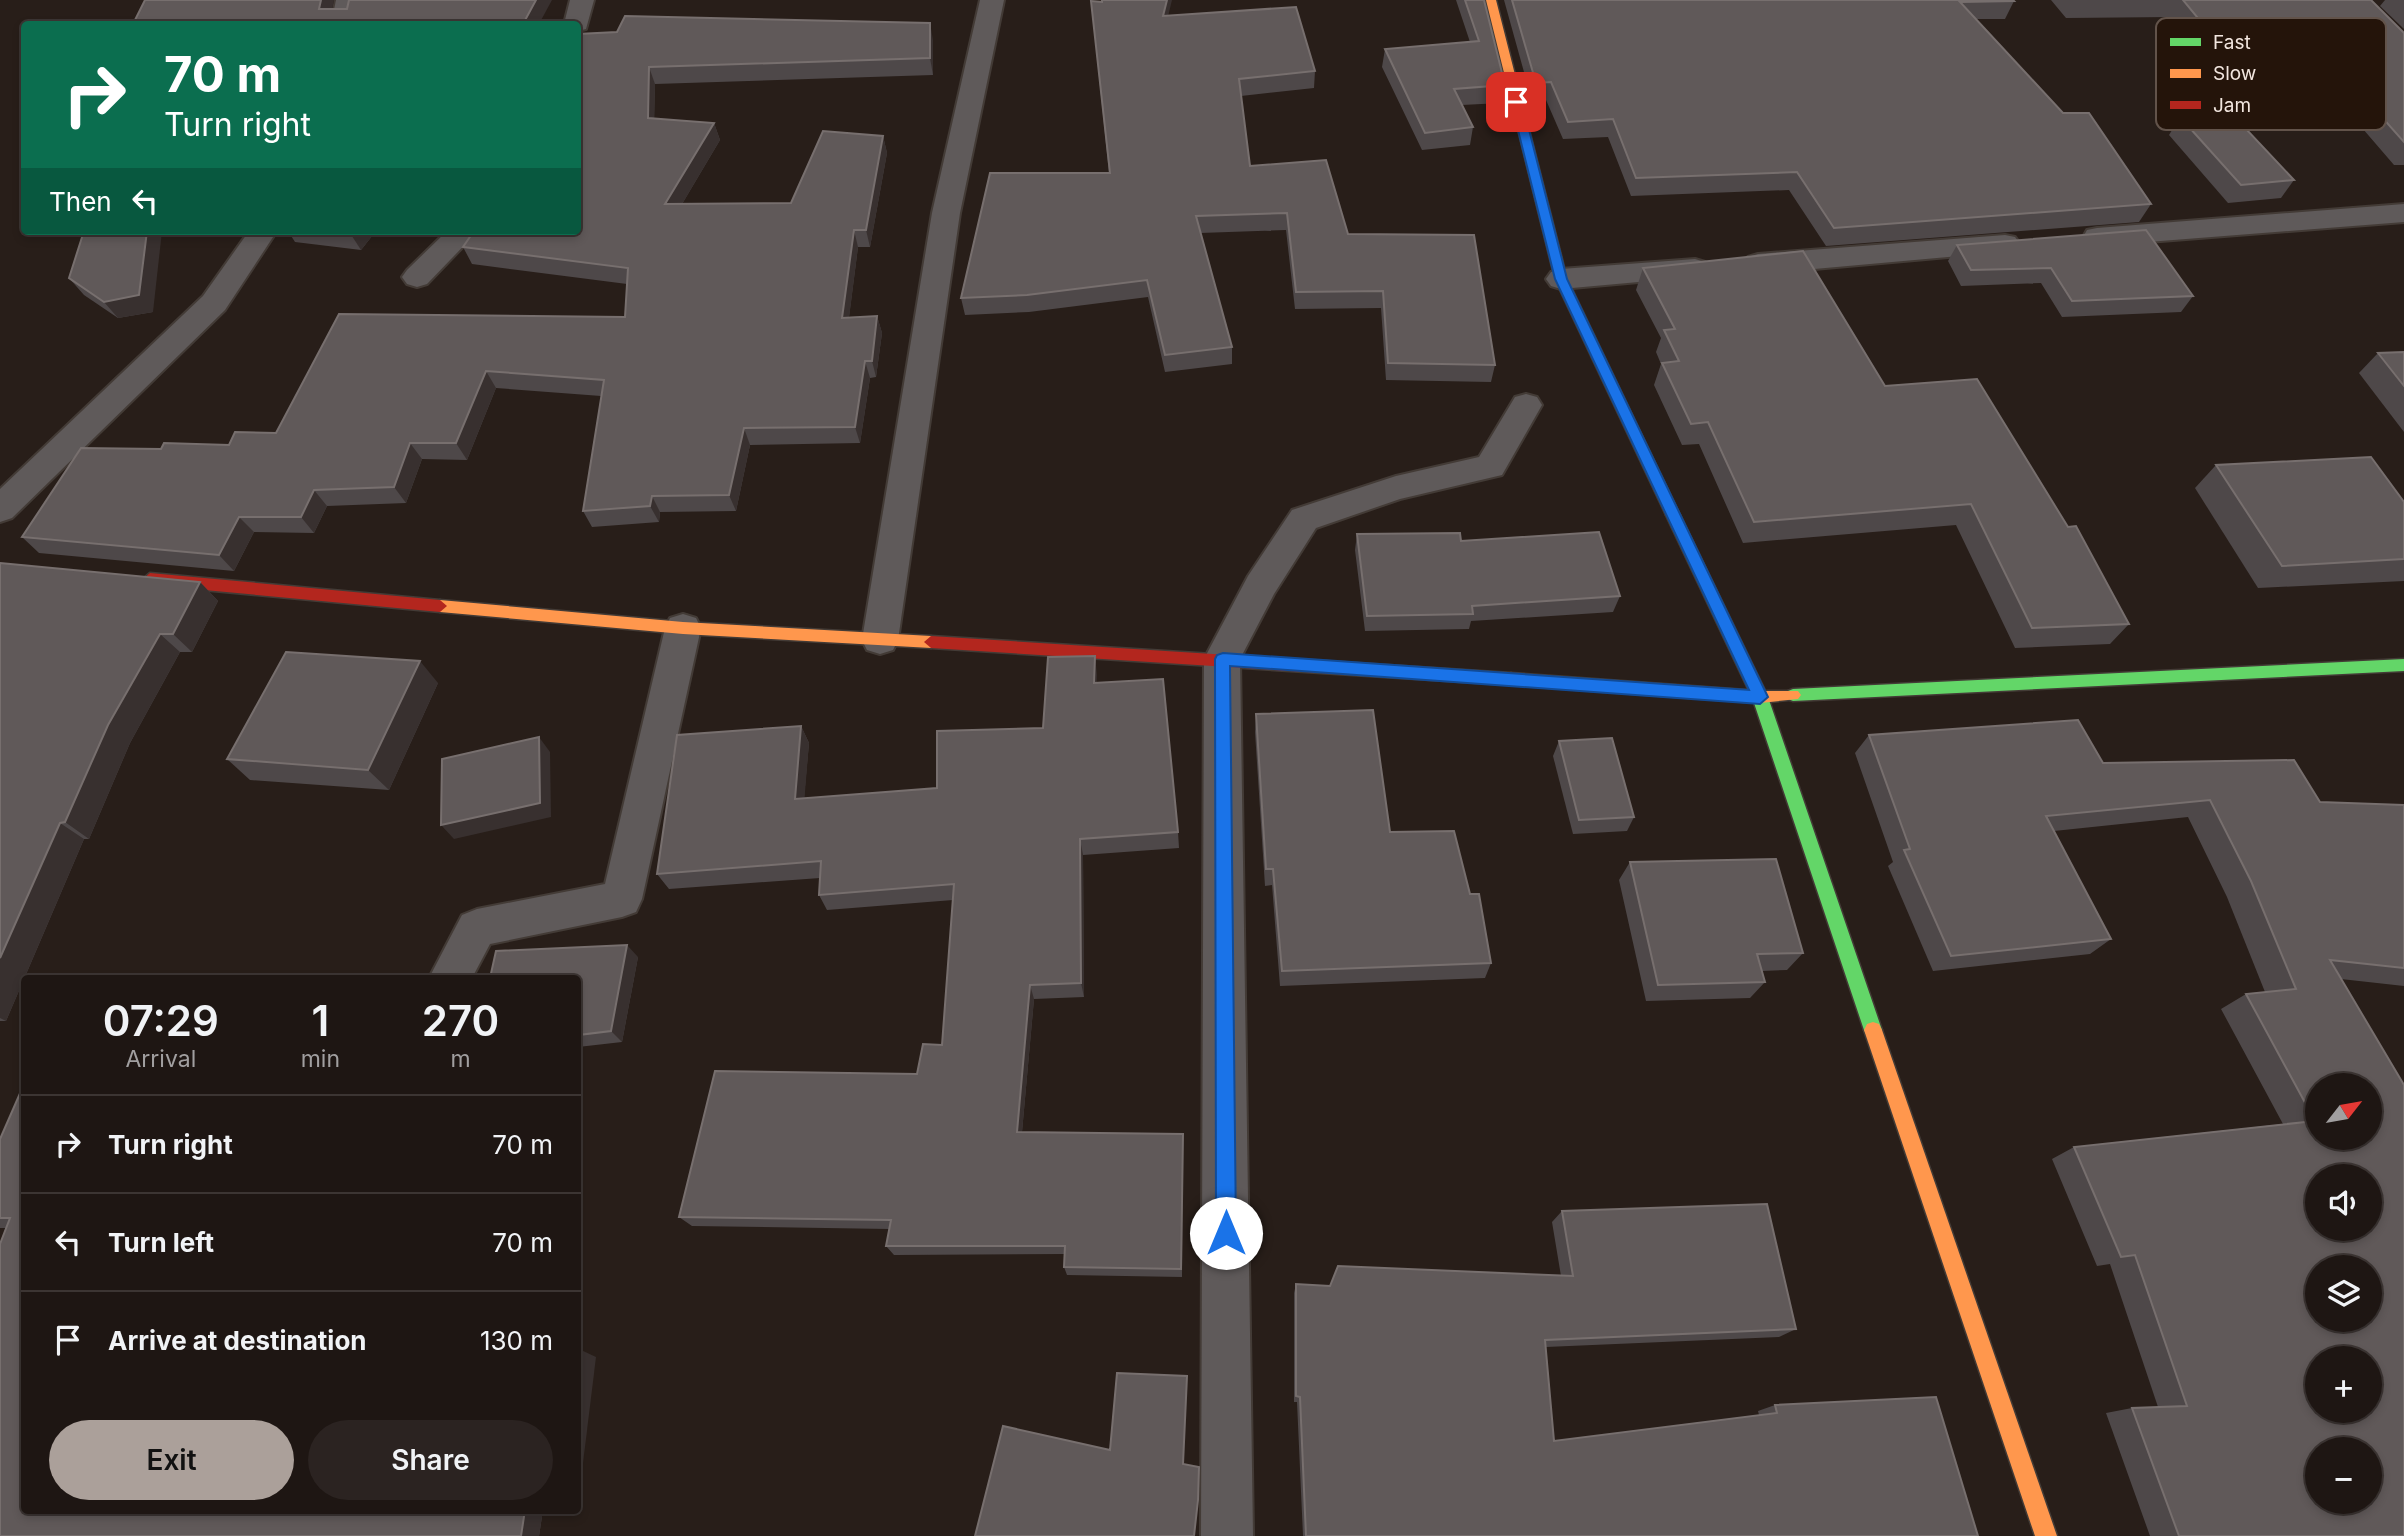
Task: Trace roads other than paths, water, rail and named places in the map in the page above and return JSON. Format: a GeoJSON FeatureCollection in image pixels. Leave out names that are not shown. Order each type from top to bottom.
{"type":"FeatureCollection","features":[{"type":"Feature","properties":{"kind":"street"},"geometry":{"type":"LineString","coordinates":[[344,21],[348,0]]}},
{"type":"Feature","properties":{"kind":"street"},"geometry":{"type":"LineString","coordinates":[[578,21],[582,0]]}},
{"type":"Feature","properties":{"kind":"street"},"geometry":{"type":"LineString","coordinates":[[880,640],[946,213],[992,0]]}},
{"type":"Feature","properties":{"kind":"street"},"geometry":{"type":"LineString","coordinates":[[1491,0],[1561,279],[1760,697],[2046,1536]]}},
{"type":"Feature","properties":{"kind":"street"},"geometry":{"type":"LineString","coordinates":[[2074,239],[2404,213]]}},
{"type":"Feature","properties":{"kind":"street"},"geometry":{"type":"LineString","coordinates":[[0,509],[214,303],[261,235]]}},
{"type":"Feature","properties":{"kind":"street"},"geometry":{"type":"LineString","coordinates":[[417,277],[460,235]]}},
{"type":"Feature","properties":{"kind":"street"},"geometry":{"type":"LineString","coordinates":[[1561,279],[2032,242]]}},
{"type":"Feature","properties":{"kind":"street"},"geometry":{"type":"LineString","coordinates":[[1227,1536],[1223,659],[1260,586],[1304,519],[1396,488],[1490,466],[1526,405]]}},
{"type":"Feature","properties":{"kind":"street"},"geometry":{"type":"LineString","coordinates":[[139,578],[683,628],[1223,659],[1760,697],[2404,665]]}},
{"type":"Feature","properties":{"kind":"street"},"geometry":{"type":"LineString","coordinates":[[452,975],[477,928],[622,899],[683,628]]}}]}
